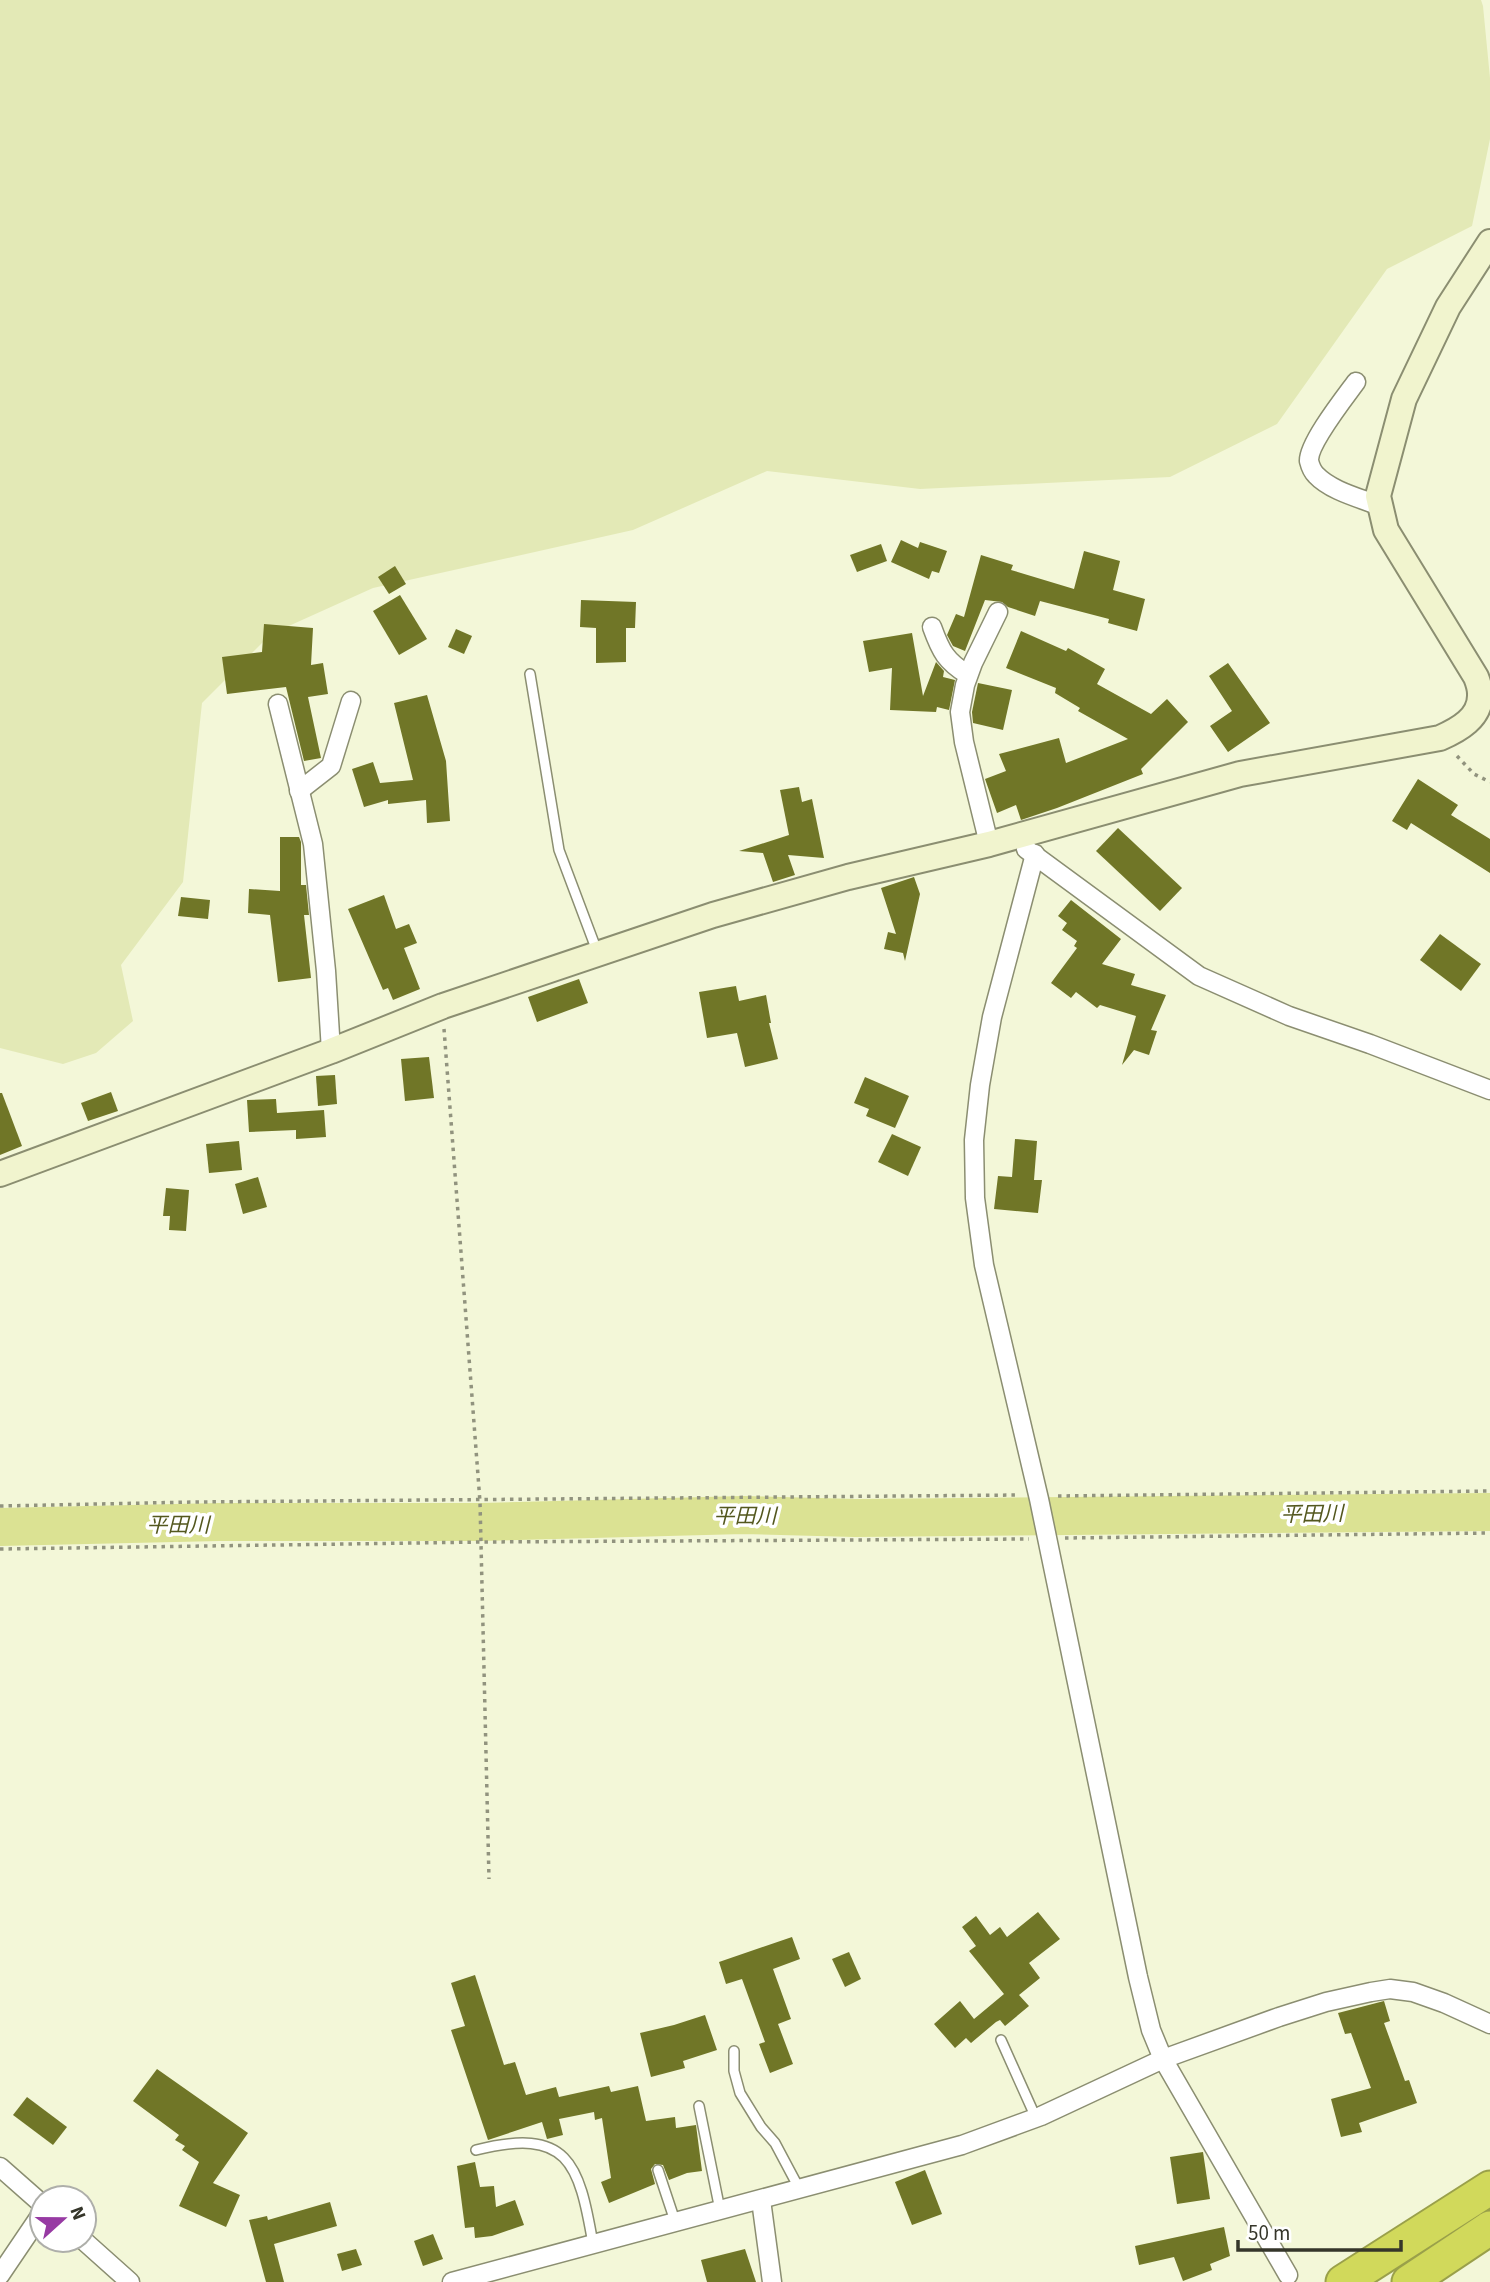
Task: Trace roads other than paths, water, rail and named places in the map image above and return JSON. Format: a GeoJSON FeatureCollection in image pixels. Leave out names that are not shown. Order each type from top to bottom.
{"type":"FeatureCollection","features":[{"type":"Feature","properties":{"kind":"highway"},"geometry":{"type":"LineString","coordinates":[[1343,2282],[1490,2188]]}},
{"type":"Feature","properties":{"kind":"highway"},"geometry":{"type":"LineString","coordinates":[[1409,2282],[1490,2228]]}},
{"type":"Feature","properties":{"kind":"street"},"geometry":{"type":"LineString","coordinates":[[0,1174],[331,1051],[443,1006],[713,915],[848,877],[999,841],[1240,774],[1440,738],[1458,730],[1478,708],[1480,694],[1476,677],[1386,530],[1378,496],[1404,399],[1448,306],[1490,242]]}},
{"type":"Feature","properties":{"kind":"street"},"geometry":{"type":"LineString","coordinates":[[1356,382],[1329,419],[1311,451],[1309,462],[1316,475],[1335,488],[1380,506]]}},
{"type":"Feature","properties":{"kind":"street"},"geometry":{"type":"LineString","coordinates":[[998,612],[968,675],[960,712],[964,742],[999,841]]}},
{"type":"Feature","properties":{"kind":"street"},"geometry":{"type":"LineString","coordinates":[[932,627],[946,658],[954,667],[968,675]]}},
{"type":"Feature","properties":{"kind":"street"},"geometry":{"type":"LineString","coordinates":[[299,791],[331,766],[351,701]]}},
{"type":"Feature","properties":{"kind":"street"},"geometry":{"type":"LineString","coordinates":[[278,704],[313,844],[331,1051]]}},
{"type":"Feature","properties":{"kind":"street"},"geometry":{"type":"LineString","coordinates":[[999,841],[1035,854],[1199,976],[1289,1016],[1490,1090]]}},
{"type":"Feature","properties":{"kind":"street"},"geometry":{"type":"LineString","coordinates":[[1035,854],[992,1017],[980,1085],[974,1140],[975,1198],[984,1265],[1047,1538],[1151,2030],[1163,2059],[1288,2275]]}},
{"type":"Feature","properties":{"kind":"street"},"geometry":{"type":"LineString","coordinates":[[452,2282],[962,2145],[1035,2118],[1163,2059],[1326,2003],[1390,1989],[1413,1992],[1490,2024]]}},
{"type":"Feature","properties":{"kind":"street"},"geometry":{"type":"LineString","coordinates":[[0,2167],[28,2192]]}},
{"type":"Feature","properties":{"kind":"street"},"geometry":{"type":"LineString","coordinates":[[761,2200],[772,2282]]}},
{"type":"Feature","properties":{"kind":"street"},"geometry":{"type":"LineString","coordinates":[[0,2275],[28,2234]]}},
{"type":"Feature","properties":{"kind":"street"},"geometry":{"type":"LineString","coordinates":[[98,2253],[130,2282]]}},
{"type":"Feature","properties":{"kind":"lane"},"geometry":{"type":"LineString","coordinates":[[530,674],[559,850],[597,953]]}},
{"type":"Feature","properties":{"kind":"lane"},"geometry":{"type":"LineString","coordinates":[[1001,2040],[1035,2118]]}},
{"type":"Feature","properties":{"kind":"lane"},"geometry":{"type":"LineString","coordinates":[[734,2051],[734,2071],[740,2093],[761,2127],[775,2143],[800,2190]]}},
{"type":"Feature","properties":{"kind":"lane"},"geometry":{"type":"LineString","coordinates":[[699,2106],[720,2210]]}},
{"type":"Feature","properties":{"kind":"lane"},"geometry":{"type":"LineString","coordinates":[[476,2150],[528,2141],[543,2144],[556,2152],[570,2164],[578,2178],[585,2198],[593,2244]]}},
{"type":"Feature","properties":{"kind":"lane"},"geometry":{"type":"LineString","coordinates":[[658,2171],[674,2221]]}},
{"type":"Feature","properties":{"kind":"waterway","name":"平田川"},"geometry":{"type":"LineString","coordinates":[[0,1527],[219,1522],[482,1522],[743,1515],[855,1518],[1490,1512]]}}]}
